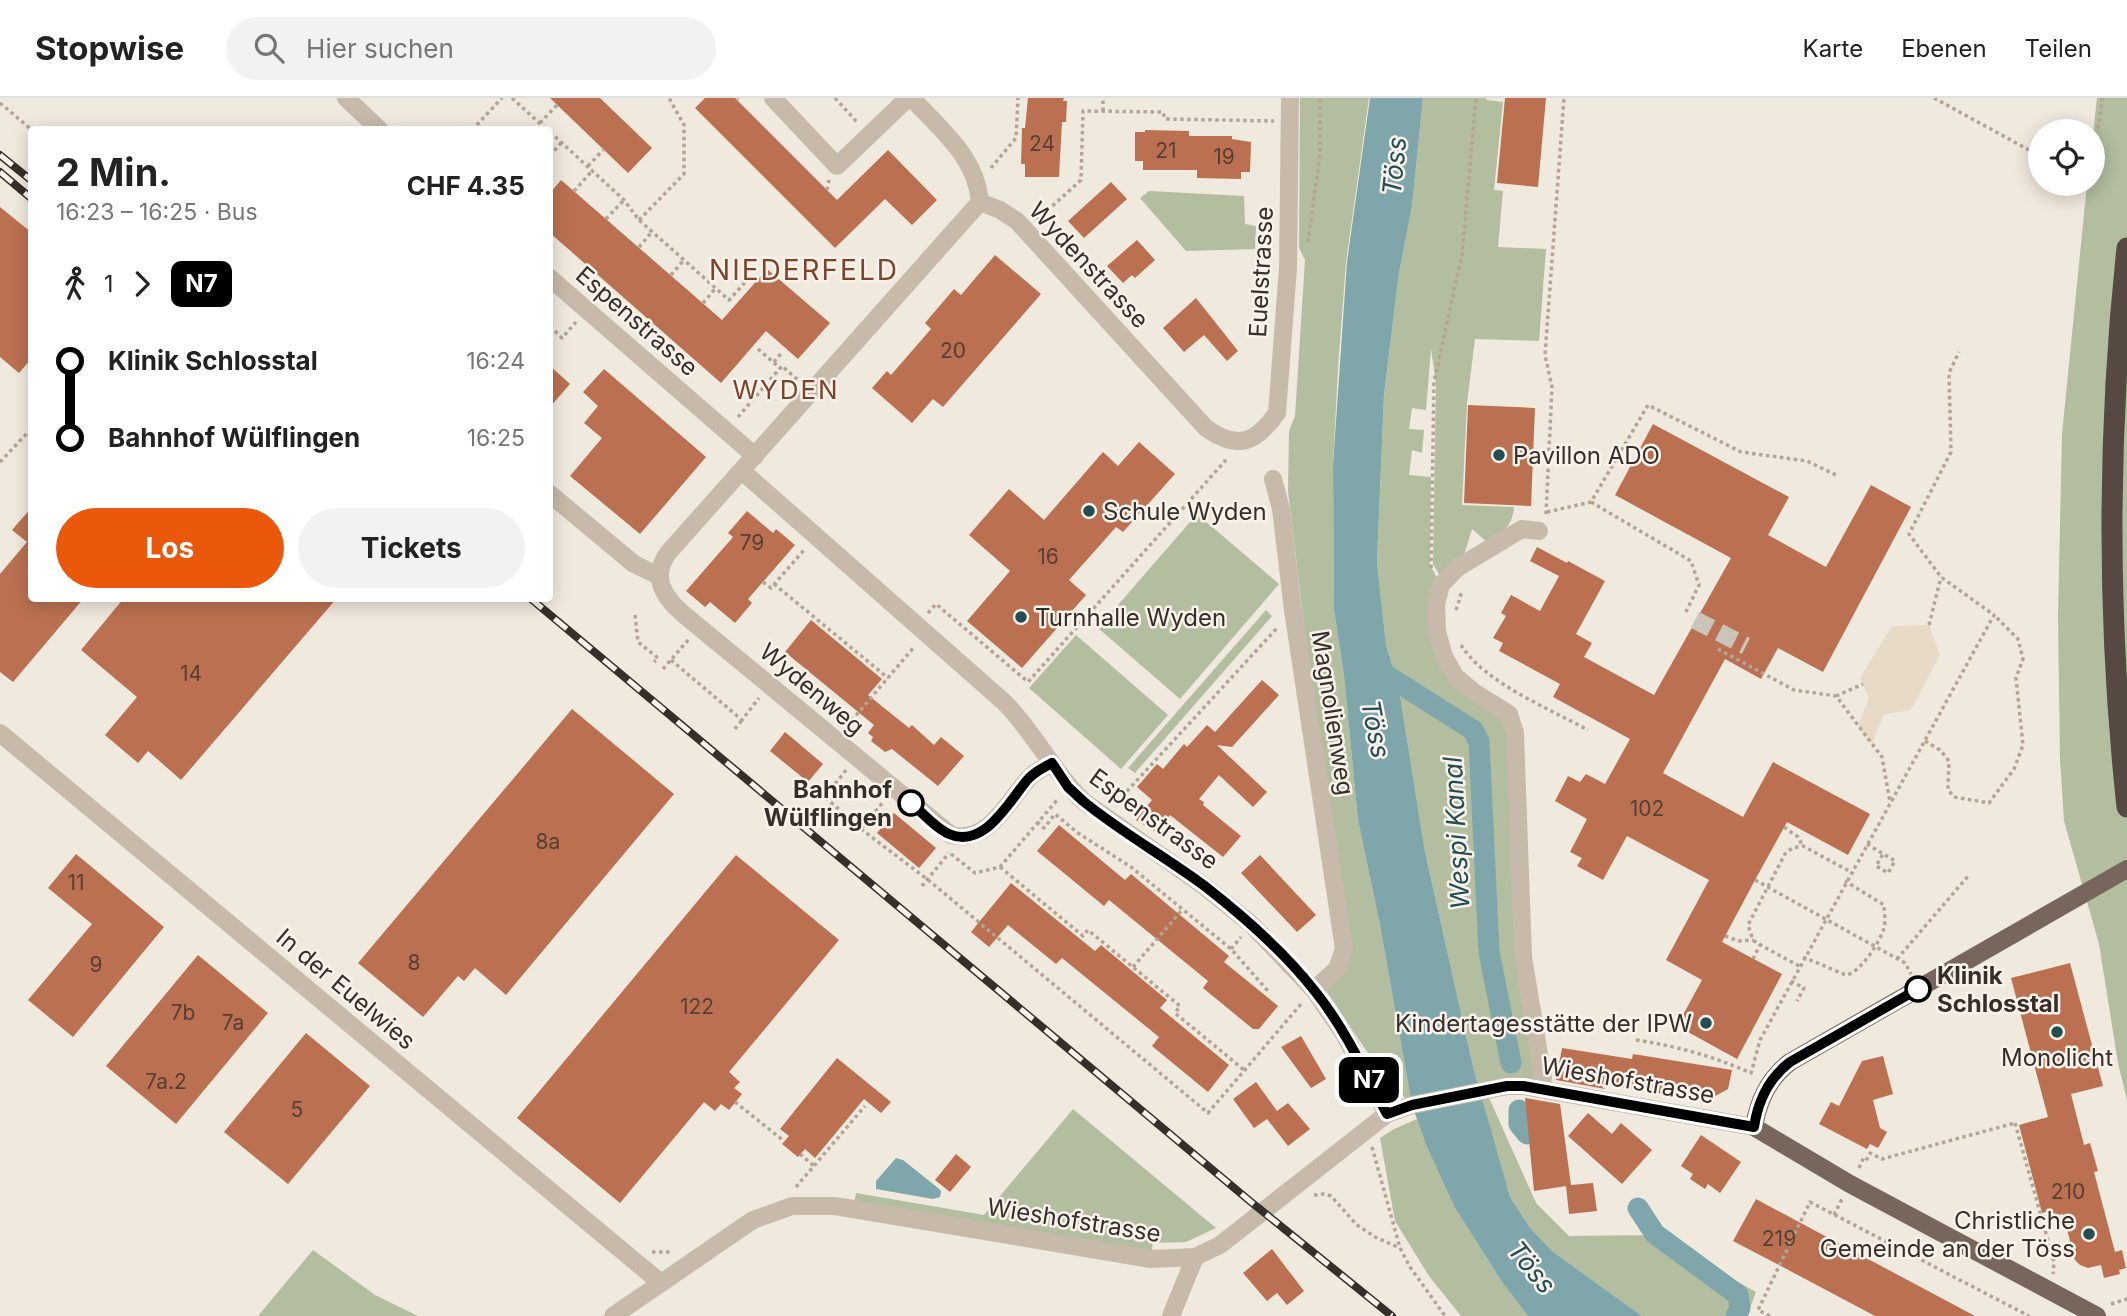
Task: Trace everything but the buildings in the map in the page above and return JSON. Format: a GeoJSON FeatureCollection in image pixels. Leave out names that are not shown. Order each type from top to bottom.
{"type":"FeatureCollection","features":[{"type":"Feature","properties":{"kind":"highway"},"geometry":{"type":"LineString","coordinates":[[2127,247],[2114,397],[2111,529],[2115,674],[2127,807]]}},
{"type":"Feature","properties":{"kind":"main road"},"geometry":{"type":"LineString","coordinates":[[2097,1316],[1850,1184],[1754,1127],[1756,1112],[1769,1084],[1778,1071],[1790,1062],[2127,869]]}},
{"type":"Feature","properties":{"kind":"street"},"geometry":{"type":"LineString","coordinates":[[346,98],[376,126]]}},
{"type":"Feature","properties":{"kind":"street"},"geometry":{"type":"LineString","coordinates":[[553,496],[634,564],[659,576],[668,553],[980,202],[976,176],[968,160],[910,98],[837,166],[773,98]]}},
{"type":"Feature","properties":{"kind":"street","name":"Euelstrasse"},"geometry":{"type":"LineString","coordinates":[[1222,440],[1238,442],[1253,438],[1267,428],[1277,413],[1287,268],[1290,98]]}},
{"type":"Feature","properties":{"kind":"street","name":"Wydenstrasse"},"geometry":{"type":"LineString","coordinates":[[980,202],[1000,209],[1017,221],[1206,428],[1222,440]]}},
{"type":"Feature","properties":{"kind":"street","name":"Espenstrasse"},"geometry":{"type":"LineString","coordinates":[[553,281],[755,456]]}},
{"type":"Feature","properties":{"kind":"street","name":"Espenstrasse"},"geometry":{"type":"LineString","coordinates":[[742,471],[1004,702],[1021,719],[1068,787],[1102,816],[1204,886],[1251,925],[1308,996],[1344,1034],[1387,1114]]}},
{"type":"Feature","properties":{"kind":"street","name":"Magnolienweg"},"geometry":{"type":"LineString","coordinates":[[1273,479],[1281,509],[1293,610],[1343,949],[1336,969],[1308,996]]}},
{"type":"Feature","properties":{"kind":"street"},"geometry":{"type":"LineString","coordinates":[[1539,531],[1522,529],[1457,568],[1441,585],[1436,604],[1437,632],[1444,656],[1455,676],[1475,693],[1509,714],[1515,733],[1523,957],[1543,1078],[1541,1089]]}},
{"type":"Feature","properties":{"kind":"street","name":"Wydenweg"},"geometry":{"type":"LineString","coordinates":[[659,576],[665,596],[699,628],[944,831],[957,837],[971,836],[984,830],[1033,774],[1052,763]]}},
{"type":"Feature","properties":{"kind":"street","name":"In der Euelwies"},"geometry":{"type":"LineString","coordinates":[[0,733],[661,1283]]}},
{"type":"Feature","properties":{"kind":"street","name":"Wieshofstrasse"},"geometry":{"type":"LineString","coordinates":[[613,1316],[754,1220],[777,1210],[809,1205],[835,1206],[1151,1259],[1195,1257],[1220,1244],[1387,1114],[1412,1105],[1486,1091],[1523,1086],[1754,1127]]}},
{"type":"Feature","properties":{"kind":"street"},"geometry":{"type":"LineString","coordinates":[[1171,1316],[1195,1257]]}},
{"type":"Feature","properties":{"kind":"path"},"geometry":{"type":"LineString","coordinates":[[512,98],[543,126]]}},
{"type":"Feature","properties":{"kind":"path"},"geometry":{"type":"LineString","coordinates":[[639,220],[684,174],[684,125],[669,98]]}},
{"type":"Feature","properties":{"kind":"path"},"geometry":{"type":"LineString","coordinates":[[835,98],[870,135]]}},
{"type":"Feature","properties":{"kind":"path"},"geometry":{"type":"LineString","coordinates":[[991,168],[1016,138],[1017,98]]}},
{"type":"Feature","properties":{"kind":"path"},"geometry":{"type":"LineString","coordinates":[[1103,98],[1103,111]]}},
{"type":"Feature","properties":{"kind":"path"},"geometry":{"type":"LineString","coordinates":[[1287,268],[1307,248],[1320,155],[1320,98]]}},
{"type":"Feature","properties":{"kind":"path"},"geometry":{"type":"LineString","coordinates":[[1441,585],[1433,578],[1430,565],[1434,382],[1462,255],[1476,98]]}},
{"type":"Feature","properties":{"kind":"path"},"geometry":{"type":"LineString","coordinates":[[1539,531],[1547,512],[1552,387],[1545,355],[1564,98]]}},
{"type":"Feature","properties":{"kind":"path"},"geometry":{"type":"LineString","coordinates":[[1934,98],[2028,149]]}},
{"type":"Feature","properties":{"kind":"path"},"geometry":{"type":"LineString","coordinates":[[2100,119],[2102,98]]}},
{"type":"Feature","properties":{"kind":"path"},"geometry":{"type":"LineString","coordinates":[[475,126],[499,99]]}},
{"type":"Feature","properties":{"kind":"path"},"geometry":{"type":"LineString","coordinates":[[0,103],[28,127]]}},
{"type":"Feature","properties":{"kind":"path"},"geometry":{"type":"LineString","coordinates":[[540,123],[557,105]]}},
{"type":"Feature","properties":{"kind":"path"},"geometry":{"type":"LineString","coordinates":[[1034,223],[1081,180],[1083,111],[1163,112],[1165,118],[1290,121]]}},
{"type":"Feature","properties":{"kind":"path"},"geometry":{"type":"LineString","coordinates":[[553,136],[624,200],[639,220],[729,300],[749,278]]}},
{"type":"Feature","properties":{"kind":"path"},"geometry":{"type":"LineString","coordinates":[[553,152],[561,143]]}},
{"type":"Feature","properties":{"kind":"path"},"geometry":{"type":"LineString","coordinates":[[588,167],[603,150]]}},
{"type":"Feature","properties":{"kind":"path"},"geometry":{"type":"LineString","coordinates":[[575,191],[592,171]]}},
{"type":"Feature","properties":{"kind":"path"},"geometry":{"type":"LineString","coordinates":[[606,219],[624,200]]}},
{"type":"Feature","properties":{"kind":"path"},"geometry":{"type":"LineString","coordinates":[[639,247],[652,232]]}},
{"type":"Feature","properties":{"kind":"path"},"geometry":{"type":"LineString","coordinates":[[671,275],[684,261]]}},
{"type":"Feature","properties":{"kind":"path"},"geometry":{"type":"LineString","coordinates":[[703,303],[715,289]]}},
{"type":"Feature","properties":{"kind":"path"},"geometry":{"type":"LineString","coordinates":[[553,329],[562,338],[586,310]]}},
{"type":"Feature","properties":{"kind":"path"},"geometry":{"type":"LineString","coordinates":[[758,349],[803,384]]}},
{"type":"Feature","properties":{"kind":"path"},"geometry":{"type":"LineString","coordinates":[[774,362],[782,352]]}},
{"type":"Feature","properties":{"kind":"path"},"geometry":{"type":"LineString","coordinates":[[1925,741],[1940,750],[1950,761],[1948,790],[1954,797],[1989,803],[2014,769],[2023,745],[2016,678],[2023,659],[2018,639],[1994,615],[1941,577],[1909,534],[1951,452],[1949,373],[1959,352]]}},
{"type":"Feature","properties":{"kind":"path"},"geometry":{"type":"LineString","coordinates":[[734,421],[780,368]]}},
{"type":"Feature","properties":{"kind":"path"},"geometry":{"type":"LineString","coordinates":[[1591,502],[1648,405],[1741,452],[1807,461],[1836,475]]}},
{"type":"Feature","properties":{"kind":"path"},"geometry":{"type":"LineString","coordinates":[[0,462],[28,432]]}},
{"type":"Feature","properties":{"kind":"path"},"geometry":{"type":"LineString","coordinates":[[927,614],[936,604],[1028,681],[1225,461],[1222,440]]}},
{"type":"Feature","properties":{"kind":"path"},"geometry":{"type":"LineString","coordinates":[[1547,512],[1591,502],[1691,561],[1699,585],[1685,614]]}},
{"type":"Feature","properties":{"kind":"path"},"geometry":{"type":"LineString","coordinates":[[763,582],[771,588],[808,546]]}},
{"type":"Feature","properties":{"kind":"path"},"geometry":{"type":"LineString","coordinates":[[1929,625],[1941,577]]}},
{"type":"Feature","properties":{"kind":"path"},"geometry":{"type":"LineString","coordinates":[[774,584],[887,678]]}},
{"type":"Feature","properties":{"kind":"path"},"geometry":{"type":"LineString","coordinates":[[1456,613],[1459,596],[1466,587]]}},
{"type":"Feature","properties":{"kind":"path"},"geometry":{"type":"LineString","coordinates":[[1098,786],[1118,801],[1293,610]]}},
{"type":"Feature","properties":{"kind":"path"},"geometry":{"type":"LineString","coordinates":[[635,615],[638,642],[658,658],[654,662]]}},
{"type":"Feature","properties":{"kind":"path"},"geometry":{"type":"LineString","coordinates":[[1636,1040],[1676,1046],[1720,1059],[1751,1073],[1760,1040],[1803,957],[1891,804],[1994,615]]}},
{"type":"Feature","properties":{"kind":"path"},"geometry":{"type":"LineString","coordinates":[[663,669],[699,628]]}},
{"type":"Feature","properties":{"kind":"path"},"geometry":{"type":"LineString","coordinates":[[1458,636],[1468,655],[1488,675],[1588,730]]}},
{"type":"Feature","properties":{"kind":"path"},"geometry":{"type":"LineString","coordinates":[[835,741],[918,642]]}},
{"type":"Feature","properties":{"kind":"path"},"geometry":{"type":"LineString","coordinates":[[1718,649],[1794,690],[1836,696],[1863,684]]}},
{"type":"Feature","properties":{"kind":"path"},"geometry":{"type":"LineString","coordinates":[[671,660],[742,720]]}},
{"type":"Feature","properties":{"kind":"path"},"geometry":{"type":"LineString","coordinates":[[735,729],[769,686]]}},
{"type":"Feature","properties":{"kind":"path"},"geometry":{"type":"LineString","coordinates":[[1836,696],[1882,757],[1891,804]]}},
{"type":"Feature","properties":{"kind":"path"},"geometry":{"type":"LineString","coordinates":[[847,769],[825,797],[836,810],[927,879],[1208,1112],[1308,996]]}},
{"type":"Feature","properties":{"kind":"path"},"geometry":{"type":"LineString","coordinates":[[922,886],[949,853],[975,873],[1000,867],[1068,787]]}},
{"type":"Feature","properties":{"kind":"path"},"geometry":{"type":"LineString","coordinates":[[862,829],[885,800]]}},
{"type":"Feature","properties":{"kind":"path"},"geometry":{"type":"LineString","coordinates":[[1037,822],[1044,828],[1055,814],[1078,833],[1131,867],[1231,949],[1268,991]]}},
{"type":"Feature","properties":{"kind":"path"},"geometry":{"type":"LineString","coordinates":[[1784,827],[1798,837],[1802,846],[1851,872]]}},
{"type":"Feature","properties":{"kind":"path"},"geometry":{"type":"LineString","coordinates":[[874,845],[878,841]]}},
{"type":"Feature","properties":{"kind":"path"},"geometry":{"type":"LineString","coordinates":[[1867,844],[1884,854],[1895,861],[1888,873],[1877,866],[1884,854]]}},
{"type":"Feature","properties":{"kind":"path"},"geometry":{"type":"LineString","coordinates":[[1799,966],[1753,940],[1748,925],[1785,854],[1792,848],[1802,846]]}},
{"type":"Feature","properties":{"kind":"path"},"geometry":{"type":"LineString","coordinates":[[1000,867],[1083,936],[1088,930],[1180,1006],[1175,1013],[1244,1070]]}},
{"type":"Feature","properties":{"kind":"path"},"geometry":{"type":"LineString","coordinates":[[1897,959],[1969,875]]}},
{"type":"Feature","properties":{"kind":"path"},"geometry":{"type":"LineString","coordinates":[[1755,880],[1905,963],[1912,975]]}},
{"type":"Feature","properties":{"kind":"path"},"geometry":{"type":"LineString","coordinates":[[1803,957],[1846,975],[1857,971],[1875,946],[1884,928],[1884,905],[1845,881]]}},
{"type":"Feature","properties":{"kind":"path"},"geometry":{"type":"LineString","coordinates":[[1133,967],[1182,910]]}},
{"type":"Feature","properties":{"kind":"path"},"geometry":{"type":"LineString","coordinates":[[1725,936],[1739,941],[1753,940]]}},
{"type":"Feature","properties":{"kind":"path"},"geometry":{"type":"LineString","coordinates":[[1753,959],[1760,945]]}},
{"type":"Feature","properties":{"kind":"path"},"geometry":{"type":"LineString","coordinates":[[1791,981],[1804,988],[1797,1001]]}},
{"type":"Feature","properties":{"kind":"path"},"geometry":{"type":"LineString","coordinates":[[735,1102],[784,1141]]}},
{"type":"Feature","properties":{"kind":"path"},"geometry":{"type":"LineString","coordinates":[[795,1189],[865,1106]]}},
{"type":"Feature","properties":{"kind":"path"},"geometry":{"type":"LineString","coordinates":[[1858,1170],[1864,1157],[1867,1159],[1870,1153],[1882,1159],[2014,1122],[2054,1262],[2050,1290]]}},
{"type":"Feature","properties":{"kind":"path"},"geometry":{"type":"LineString","coordinates":[[1364,1134],[1371,1144],[1400,1248],[1410,1267],[1445,1316]]}},
{"type":"Feature","properties":{"kind":"path"},"geometry":{"type":"LineString","coordinates":[[800,1154],[814,1166]]}},
{"type":"Feature","properties":{"kind":"path"},"geometry":{"type":"LineString","coordinates":[[1279,1199],[1318,1194],[1331,1196],[1357,1225],[1400,1248]]}},
{"type":"Feature","properties":{"kind":"path"},"geometry":{"type":"LineString","coordinates":[[1834,1214],[1842,1199]]}},
{"type":"Feature","properties":{"kind":"path"},"geometry":{"type":"LineString","coordinates":[[1770,1316],[1758,1310],[1810,1202],[2029,1316]]}},
{"type":"Feature","properties":{"kind":"path"},"geometry":{"type":"LineString","coordinates":[[2111,1304],[2127,1299]]}},
{"type":"Feature","properties":{"kind":"green space"},"geometry":{"type":"Polygon","coordinates":[[[1300,98],[1369,98],[1346,262],[1338,368],[1333,465],[1334,610],[1344,676],[1358,820],[1412,1105],[1382,1074],[1321,983],[1343,949],[1288,491],[1289,431],[1295,416],[1305,260],[1299,248],[1300,98]]]}},
{"type":"Feature","properties":{"kind":"green space"},"geometry":{"type":"Polygon","coordinates":[[[1423,98],[1486,98],[1503,102],[1494,190],[1503,191],[1498,247],[1546,249],[1539,341],[1475,339],[1467,403],[1462,505],[1514,507],[1511,520],[1506,528],[1487,542],[1472,529],[1464,555],[1439,574],[1433,564],[1436,383],[1431,349],[1426,410],[1412,408],[1409,429],[1424,430],[1422,453],[1412,450],[1409,475],[1431,477],[1430,565],[1441,585],[1444,656],[1509,714],[1523,957],[1543,1078],[1486,1091],[1536,1203],[1569,1236],[1655,1235],[1756,1292],[1747,1316],[1642,1316],[1552,1251],[1531,1229],[1510,1197],[1474,1071],[1425,852],[1398,683],[1386,645],[1377,562],[1384,396],[1399,273],[1412,206],[1423,98]]]}},
{"type":"Feature","properties":{"kind":"green space"},"geometry":{"type":"Polygon","coordinates":[[[2097,98],[2127,98],[2127,1100],[2118,1063],[2099,944],[2064,821],[2060,759],[2058,617],[2062,434],[2086,196],[2105,196],[2105,119],[2095,119],[2097,98]]]}},
{"type":"Feature","properties":{"kind":"green space"},"geometry":{"type":"Polygon","coordinates":[[[1149,191],[1244,196],[1245,224],[1256,226],[1255,249],[1186,251],[1140,198],[1149,191]]]}},
{"type":"Feature","properties":{"kind":"green space"},"geometry":{"type":"Polygon","coordinates":[[[1197,514],[1279,584],[1180,699],[1098,628],[1197,514]]]}},
{"type":"Feature","properties":{"kind":"green space"},"geometry":{"type":"Polygon","coordinates":[[[1266,610],[1272,616],[1135,773],[1128,768],[1266,610]]]}},
{"type":"Feature","properties":{"kind":"green space"},"geometry":{"type":"Polygon","coordinates":[[[1076,635],[1168,715],[1121,769],[1029,688],[1076,635]]]}},
{"type":"Feature","properties":{"kind":"green space"},"geometry":{"type":"Polygon","coordinates":[[[1073,1109],[1216,1228],[1186,1242],[1153,1243],[1151,1259],[853,1209],[856,1193],[984,1215],[1073,1109]]]}},
{"type":"Feature","properties":{"kind":"green space"},"geometry":{"type":"Polygon","coordinates":[[[1417,1119],[1455,1208],[1502,1282],[1528,1316],[1461,1316],[1429,1276],[1395,1221],[1380,1138],[1417,1119]]]}},
{"type":"Feature","properties":{"kind":"green space"},"geometry":{"type":"Polygon","coordinates":[[[313,1250],[375,1295],[418,1316],[258,1316],[313,1250]]]}},
{"type":"Feature","properties":{"kind":"shaded area"},"geometry":{"type":"Polygon","coordinates":[[[1929,625],[1940,655],[1911,710],[1884,714],[1872,744],[1858,726],[1869,698],[1860,678],[1892,626],[1929,625]]]}},
{"type":"Feature","properties":{"kind":"water","name":"Töss"},"geometry":{"type":"Polygon","coordinates":[[[1370,98],[1423,98],[1412,206],[1399,273],[1384,395],[1377,562],[1386,645],[1398,683],[1425,852],[1474,1071],[1510,1197],[1531,1229],[1552,1251],[1642,1316],[1528,1316],[1502,1282],[1455,1208],[1426,1144],[1412,1105],[1358,820],[1344,676],[1334,610],[1333,465],[1347,262],[1370,98]]]}},
{"type":"Feature","properties":{"kind":"water"},"geometry":{"type":"Polygon","coordinates":[[[896,1158],[903,1160],[938,1188],[941,1191],[940,1197],[933,1199],[876,1189],[876,1181],[896,1158]]]}},
{"type":"Feature","properties":{"kind":"waterway","name":"Wespi Kanal"},"geometry":{"type":"LineString","coordinates":[[1375,668],[1473,730],[1479,742],[1489,952],[1511,1063]]}},
{"type":"Feature","properties":{"kind":"waterway","name":"Wespi Kanal"},"geometry":{"type":"LineString","coordinates":[[1519,1110],[1519,1124],[1527,1134]]}},
{"type":"Feature","properties":{"kind":"waterway","name":"Wespi Kanal"},"geometry":{"type":"LineString","coordinates":[[1638,1208],[1655,1234],[1738,1295],[1740,1308],[1736,1316]]}},
{"type":"Feature","properties":{"kind":"tunnel"},"geometry":{"type":"LineString","coordinates":[[1695,620],[1746,646]]}},
{"type":"Feature","properties":{"kind":"railway"},"geometry":{"type":"LineString","coordinates":[[0,155],[28,178]]}},
{"type":"Feature","properties":{"kind":"railway"},"geometry":{"type":"LineString","coordinates":[[0,172],[28,196]]}},
{"type":"Feature","properties":{"kind":"railway"},"geometry":{"type":"LineString","coordinates":[[535,602],[1251,1202],[1392,1316]]}},
{"type":"Feature","properties":{"kind":"bus line","name":"N7"},"geometry":{"type":"LineString","coordinates":[[911,803],[951,835],[971,836],[990,825],[1033,774],[1052,763],[1068,787],[1083,801],[1204,886],[1236,912],[1314,990],[1344,1034],[1387,1114],[1412,1105],[1507,1086],[1523,1086],[1754,1127],[1756,1112],[1778,1071],[1918,989]]}},
{"type":"Feature","properties":{"kind":"place","name":"Pavillon ADO"},"geometry":{"type":"Point","coordinates":[1499,455]}},
{"type":"Feature","properties":{"kind":"place","name":"Schule Wyden"},"geometry":{"type":"Point","coordinates":[1089,511]}},
{"type":"Feature","properties":{"kind":"place","name":"Turnhalle Wyden"},"geometry":{"type":"Point","coordinates":[1021,617]}},
{"type":"Feature","properties":{"kind":"place","name":"Bahnhof Wülflingen"},"geometry":{"type":"Point","coordinates":[911,803]}},
{"type":"Feature","properties":{"kind":"place","name":"Klinik Schlosstal"},"geometry":{"type":"Point","coordinates":[1918,989]}},
{"type":"Feature","properties":{"kind":"place","name":"Kindertagesstätte der IPW"},"geometry":{"type":"Point","coordinates":[1706,1023]}},
{"type":"Feature","properties":{"kind":"place","name":"Monolicht"},"geometry":{"type":"Point","coordinates":[2057,1032]}},
{"type":"Feature","properties":{"kind":"place","name":"Christliche Gemeinde an der Töss"},"geometry":{"type":"Point","coordinates":[2089,1234]}},
{"type":"Feature","properties":{"kind":"district","name":"NIEDERFELD"},"geometry":{"type":"Point","coordinates":[804,270]}},
{"type":"Feature","properties":{"kind":"district","name":"WYDEN"},"geometry":{"type":"Point","coordinates":[786,389]}}]}
